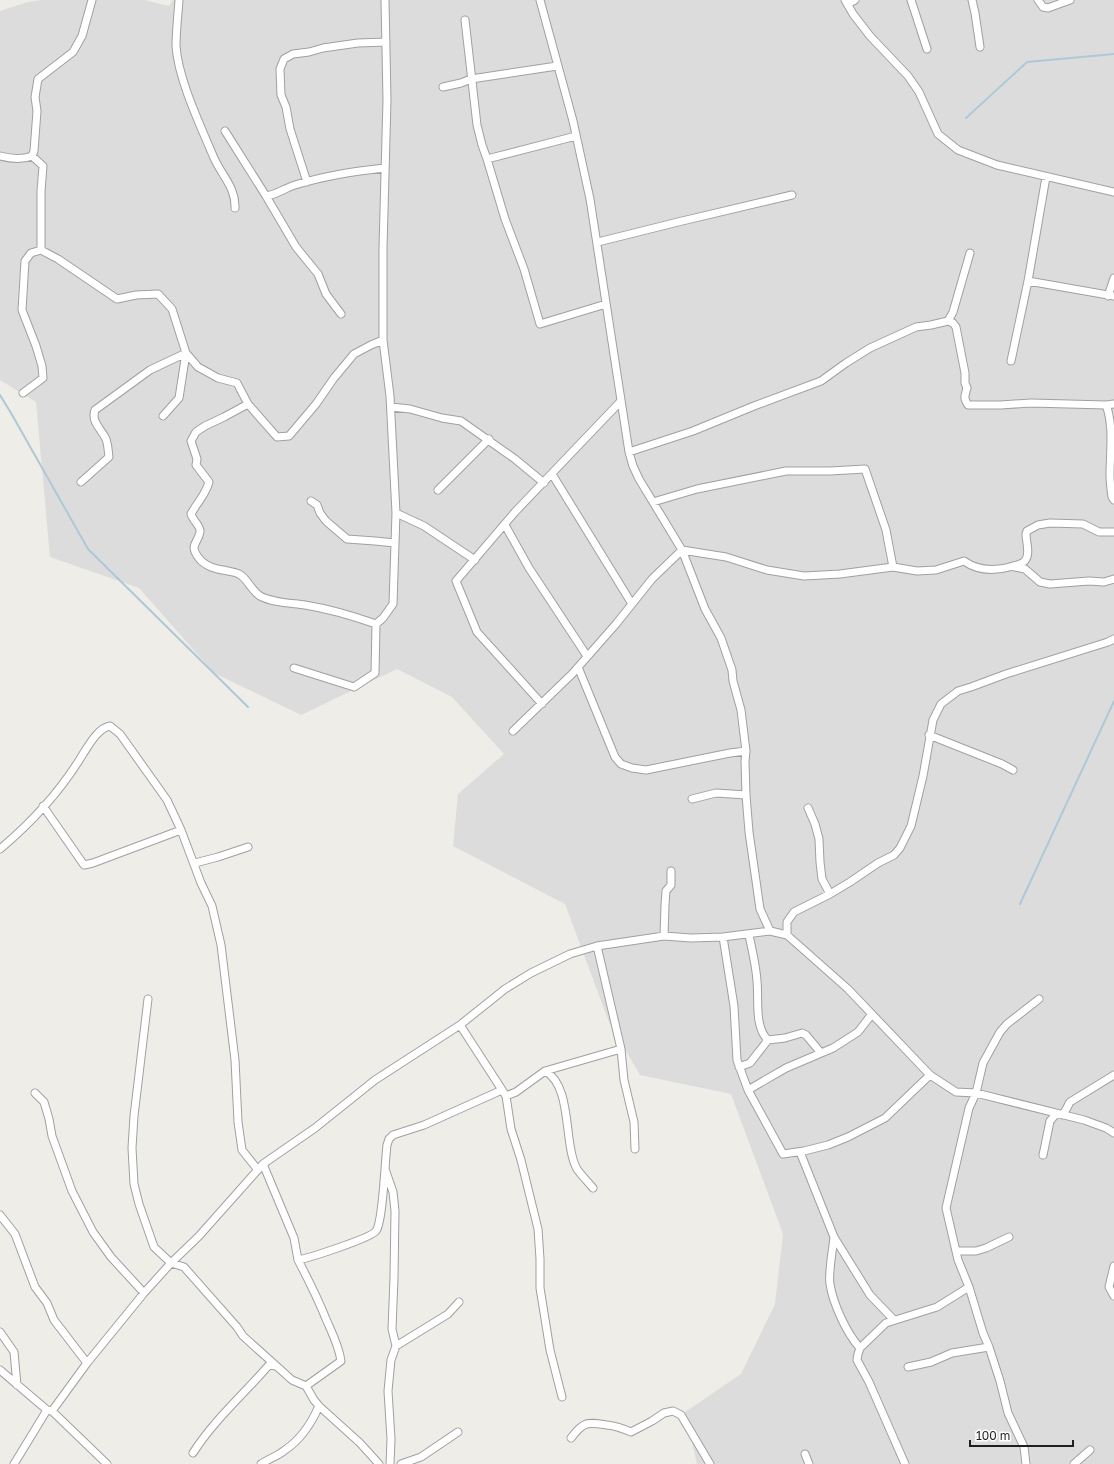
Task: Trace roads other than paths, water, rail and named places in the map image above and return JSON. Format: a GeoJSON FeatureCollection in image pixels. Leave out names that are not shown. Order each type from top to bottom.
{"type":"FeatureCollection","features":[{"type":"Feature","properties":{"kind":"street"},"geometry":{"type":"LineString","coordinates":[[32,156],[34,152],[37,111],[35,97],[38,79],[73,52],[82,36],[92,0]]}},
{"type":"Feature","properties":{"kind":"street"},"geometry":{"type":"LineString","coordinates":[[179,0],[176,47],[180,68],[203,133],[216,163],[235,197],[235,208]]}},
{"type":"Feature","properties":{"kind":"street"},"geometry":{"type":"LineString","coordinates":[[294,668],[354,687],[375,673],[376,624],[383,618],[393,604],[396,513],[391,407],[383,340],[383,248],[387,100],[385,0]]}},
{"type":"Feature","properties":{"kind":"street"},"geometry":{"type":"LineString","coordinates":[[540,0],[576,136],[590,199],[598,242],[628,452],[639,478],[682,550],[705,609],[721,638],[732,670],[733,681],[741,710],[746,751],[746,795],[749,832],[760,909],[770,931]]}},
{"type":"Feature","properties":{"kind":"street"},"geometry":{"type":"LineString","coordinates":[[855,0],[846,2],[853,14],[870,36],[908,76],[919,92],[935,128],[946,141],[958,150],[997,165],[1114,192]]}},
{"type":"Feature","properties":{"kind":"street"},"geometry":{"type":"LineString","coordinates":[[911,0],[927,49]]}},
{"type":"Feature","properties":{"kind":"street"},"geometry":{"type":"LineString","coordinates":[[972,0],[976,13],[980,47]]}},
{"type":"Feature","properties":{"kind":"street"},"geometry":{"type":"LineString","coordinates":[[1038,0],[1043,7],[1048,8],[1070,0]]}},
{"type":"Feature","properties":{"kind":"street"},"geometry":{"type":"LineString","coordinates":[[465,20],[477,125],[505,219],[524,269],[540,324],[606,304]]}},
{"type":"Feature","properties":{"kind":"street"},"geometry":{"type":"LineString","coordinates":[[307,182],[290,129],[286,107],[281,95],[280,69],[284,59],[293,54],[323,48],[358,43],[386,42]]}},
{"type":"Feature","properties":{"kind":"street"},"geometry":{"type":"LineString","coordinates":[[443,87],[471,79],[557,66]]}},
{"type":"Feature","properties":{"kind":"street"},"geometry":{"type":"LineString","coordinates":[[225,131],[296,247],[318,274],[326,294],[341,314]]}},
{"type":"Feature","properties":{"kind":"street"},"geometry":{"type":"LineString","coordinates":[[487,159],[576,136]]}},
{"type":"Feature","properties":{"kind":"street"},"geometry":{"type":"LineString","coordinates":[[0,156],[7,158],[25,158],[32,156]]}},
{"type":"Feature","properties":{"kind":"street"},"geometry":{"type":"LineString","coordinates":[[32,156],[43,166],[41,191],[41,250]]}},
{"type":"Feature","properties":{"kind":"street"},"geometry":{"type":"LineString","coordinates":[[266,196],[271,196],[307,182],[355,171],[385,168]]}},
{"type":"Feature","properties":{"kind":"street"},"geometry":{"type":"LineString","coordinates":[[1011,361],[1028,281],[1046,177]]}},
{"type":"Feature","properties":{"kind":"street"},"geometry":{"type":"LineString","coordinates":[[598,242],[792,196]]}},
{"type":"Feature","properties":{"kind":"street"},"geometry":{"type":"LineString","coordinates":[[23,393],[43,378],[42,366],[36,346],[22,310],[25,261],[31,253],[41,250],[58,259],[117,299],[136,294],[158,294],[172,309],[186,352],[198,367],[218,378],[237,383],[248,404],[277,437],[289,436],[316,404],[334,378],[354,354],[383,340]]}},
{"type":"Feature","properties":{"kind":"street"},"geometry":{"type":"LineString","coordinates":[[948,321],[953,312],[970,253]]}},
{"type":"Feature","properties":{"kind":"street"},"geometry":{"type":"LineString","coordinates":[[1028,281],[1111,296],[1114,278]]}},
{"type":"Feature","properties":{"kind":"street"},"geometry":{"type":"LineString","coordinates":[[628,452],[694,431],[754,406],[820,382],[846,363],[879,344],[916,327],[948,321],[953,323],[956,327],[967,388],[964,395],[968,405],[1030,403],[1110,405],[1114,422],[1110,480],[1112,497],[1114,500]]}},
{"type":"Feature","properties":{"kind":"street"},"geometry":{"type":"LineString","coordinates":[[163,416],[179,398],[186,352]]}},
{"type":"Feature","properties":{"kind":"street"},"geometry":{"type":"LineString","coordinates":[[81,482],[109,456],[106,438],[95,423],[93,415],[95,410],[150,370],[186,352]]}},
{"type":"Feature","properties":{"kind":"street"},"geometry":{"type":"LineString","coordinates":[[542,704],[477,632],[456,581],[505,525],[620,402]]}},
{"type":"Feature","properties":{"kind":"street"},"geometry":{"type":"LineString","coordinates":[[248,404],[196,432],[191,441],[197,459],[196,465],[209,482],[206,493],[197,503],[191,514],[193,521],[199,526],[200,531],[193,545],[194,551],[198,557],[210,567],[238,573],[260,596],[284,603],[305,605],[341,612],[376,624]]}},
{"type":"Feature","properties":{"kind":"street"},"geometry":{"type":"LineString","coordinates":[[391,407],[410,409],[442,418],[462,421],[489,439],[544,483]]}},
{"type":"Feature","properties":{"kind":"street"},"geometry":{"type":"LineString","coordinates":[[438,490],[489,439]]}},
{"type":"Feature","properties":{"kind":"street"},"geometry":{"type":"LineString","coordinates":[[653,502],[697,489],[786,471],[830,472],[865,469],[886,530],[893,567]]}},
{"type":"Feature","properties":{"kind":"street"},"geometry":{"type":"LineString","coordinates":[[552,474],[632,604]]}},
{"type":"Feature","properties":{"kind":"street"},"geometry":{"type":"LineString","coordinates":[[311,501],[317,505],[320,513],[326,521],[347,539],[375,540],[395,543]]}},
{"type":"Feature","properties":{"kind":"street"},"geometry":{"type":"LineString","coordinates":[[396,513],[424,526],[475,560]]}},
{"type":"Feature","properties":{"kind":"street"},"geometry":{"type":"LineString","coordinates":[[682,550],[726,557],[767,570],[804,576],[840,574],[893,567],[917,571],[936,570],[964,561],[980,568],[1000,570],[1024,562],[1027,558],[1027,531],[1038,525],[1050,523],[1083,524],[1099,532],[1114,532]]}},
{"type":"Feature","properties":{"kind":"street"},"geometry":{"type":"LineString","coordinates":[[505,525],[529,568],[587,656]]}},
{"type":"Feature","properties":{"kind":"street"},"geometry":{"type":"LineString","coordinates":[[513,731],[578,667],[616,624],[652,579],[682,550]]}},
{"type":"Feature","properties":{"kind":"street"},"geometry":{"type":"LineString","coordinates":[[1013,566],[1025,569],[1040,582],[1050,584],[1089,581],[1104,582],[1114,579]]}},
{"type":"Feature","properties":{"kind":"street"},"geometry":{"type":"LineString","coordinates":[[787,935],[787,922],[794,912],[830,894],[894,854],[900,848],[911,826],[923,776],[929,735],[933,720],[941,704],[958,691],[1114,639]]}},
{"type":"Feature","properties":{"kind":"street"},"geometry":{"type":"LineString","coordinates":[[578,667],[615,757],[621,764],[632,768],[646,770],[746,751]]}},
{"type":"Feature","properties":{"kind":"street"},"geometry":{"type":"LineString","coordinates":[[0,849],[24,829],[76,767],[102,730],[110,726],[120,734],[167,800],[212,906],[220,945],[235,1060],[238,1122],[242,1150],[258,1170]]}},
{"type":"Feature","properties":{"kind":"street"},"geometry":{"type":"LineString","coordinates":[[929,735],[1002,764],[1013,770]]}},
{"type":"Feature","properties":{"kind":"street"},"geometry":{"type":"LineString","coordinates":[[692,799],[716,793],[746,795]]}},
{"type":"Feature","properties":{"kind":"street"},"geometry":{"type":"LineString","coordinates":[[43,806],[84,865],[93,864],[181,830]]}},
{"type":"Feature","properties":{"kind":"street"},"geometry":{"type":"LineString","coordinates":[[808,808],[815,824],[819,839],[822,879],[830,894]]}},
{"type":"Feature","properties":{"kind":"street"},"geometry":{"type":"LineString","coordinates":[[195,863],[224,856],[248,847]]}},
{"type":"Feature","properties":{"kind":"street"},"geometry":{"type":"LineString","coordinates":[[664,936],[666,891],[671,885],[671,871]]}},
{"type":"Feature","properties":{"kind":"street"},"geometry":{"type":"LineString","coordinates":[[14,1464],[50,1411],[144,1293],[170,1263],[199,1236],[263,1164],[315,1128],[375,1080],[460,1025],[505,989],[570,954],[597,946],[664,936],[691,938],[723,937],[770,931],[787,935],[848,989],[930,1075],[956,1092],[976,1093],[1084,1120],[1106,1128],[1114,1133]]}},
{"type":"Feature","properties":{"kind":"street"},"geometry":{"type":"LineString","coordinates":[[749,934],[757,981],[758,1013],[764,1036],[768,1040]]}},
{"type":"Feature","properties":{"kind":"street"},"geometry":{"type":"LineString","coordinates":[[723,937],[734,1006],[737,1060],[748,1090],[783,1154],[800,1152],[828,1145],[848,1137],[885,1118],[930,1075]]}},
{"type":"Feature","properties":{"kind":"street"},"geometry":{"type":"LineString","coordinates":[[597,946],[620,1049],[624,1080],[634,1122],[635,1149]]}},
{"type":"Feature","properties":{"kind":"street"},"geometry":{"type":"LineString","coordinates":[[148,999],[134,1116],[132,1148],[134,1184],[139,1204],[154,1247],[170,1263],[184,1267],[237,1327],[243,1336],[292,1380],[306,1386],[319,1406],[360,1443],[379,1464]]}},
{"type":"Feature","properties":{"kind":"street"},"geometry":{"type":"LineString","coordinates":[[1026,1464],[1024,1447],[1008,1414],[1000,1381],[989,1347],[983,1333],[969,1287],[958,1260],[946,1208],[969,1108],[976,1093],[983,1064],[1000,1032],[1007,1024],[1039,999]]}},
{"type":"Feature","properties":{"kind":"street"},"geometry":{"type":"LineString","coordinates":[[748,1090],[786,1068],[833,1048],[858,1032],[872,1014]]}},
{"type":"Feature","properties":{"kind":"street"},"geometry":{"type":"LineString","coordinates":[[460,1025],[504,1093],[511,1129],[521,1160],[538,1229],[540,1288],[550,1350],[562,1397]]}},
{"type":"Feature","properties":{"kind":"street"},"geometry":{"type":"LineString","coordinates":[[739,1067],[750,1063],[768,1040],[785,1038],[802,1032],[821,1053]]}},
{"type":"Feature","properties":{"kind":"street"},"geometry":{"type":"LineString","coordinates":[[298,1260],[309,1258],[368,1237],[375,1233],[380,1217],[387,1145],[389,1139],[393,1135],[424,1125],[504,1093],[516,1092],[545,1071],[620,1049]]}},
{"type":"Feature","properties":{"kind":"street"},"geometry":{"type":"LineString","coordinates":[[545,1071],[551,1074],[557,1082],[565,1108],[573,1156],[577,1168],[593,1188]]}},
{"type":"Feature","properties":{"kind":"street"},"geometry":{"type":"LineString","coordinates":[[1043,1155],[1050,1121],[1060,1114],[1070,1102],[1114,1075]]}},
{"type":"Feature","properties":{"kind":"street"},"geometry":{"type":"LineString","coordinates":[[35,1093],[44,1102],[49,1118],[52,1136],[72,1191],[93,1232],[111,1257],[144,1293]]}},
{"type":"Feature","properties":{"kind":"street"},"geometry":{"type":"LineString","coordinates":[[800,1152],[834,1237],[870,1295],[894,1320]]}},
{"type":"Feature","properties":{"kind":"street"},"geometry":{"type":"LineString","coordinates":[[263,1164],[294,1238],[298,1260],[312,1287],[339,1349],[341,1361],[306,1386]]}},
{"type":"Feature","properties":{"kind":"street"},"geometry":{"type":"LineString","coordinates":[[385,1167],[393,1192],[395,1211],[392,1329],[396,1346],[391,1360],[388,1391],[391,1439],[390,1464]]}},
{"type":"Feature","properties":{"kind":"street"},"geometry":{"type":"LineString","coordinates":[[0,1215],[15,1234],[35,1287],[47,1303],[54,1320],[87,1363]]}},
{"type":"Feature","properties":{"kind":"street"},"geometry":{"type":"LineString","coordinates":[[834,1237],[829,1283],[838,1310],[855,1342],[860,1348]]}},
{"type":"Feature","properties":{"kind":"street"},"geometry":{"type":"LineString","coordinates":[[956,1251],[976,1251],[986,1248],[1008,1237]]}},
{"type":"Feature","properties":{"kind":"street"},"geometry":{"type":"LineString","coordinates":[[1114,1266],[1109,1287],[1114,1296]]}},
{"type":"Feature","properties":{"kind":"street"},"geometry":{"type":"LineString","coordinates":[[905,1464],[869,1382],[857,1360],[860,1348],[886,1323],[937,1307],[969,1287]]}},
{"type":"Feature","properties":{"kind":"street"},"geometry":{"type":"LineString","coordinates":[[396,1346],[448,1314],[459,1302]]}},
{"type":"Feature","properties":{"kind":"street"},"geometry":{"type":"LineString","coordinates":[[0,1332],[14,1352],[17,1385]]}},
{"type":"Feature","properties":{"kind":"street"},"geometry":{"type":"LineString","coordinates":[[908,1367],[931,1362],[952,1353],[989,1347]]}},
{"type":"Feature","properties":{"kind":"street"},"geometry":{"type":"LineString","coordinates":[[193,1453],[200,1442],[225,1412],[269,1365],[276,1366]]}},
{"type":"Feature","properties":{"kind":"street"},"geometry":{"type":"LineString","coordinates":[[0,1370],[50,1411],[107,1464]]}},
{"type":"Feature","properties":{"kind":"street"},"geometry":{"type":"LineString","coordinates":[[261,1464],[285,1451],[295,1441],[313,1419],[319,1406]]}},
{"type":"Feature","properties":{"kind":"street"},"geometry":{"type":"LineString","coordinates":[[571,1438],[579,1428],[589,1422],[614,1425],[631,1432],[664,1413],[673,1411],[681,1415],[710,1464]]}},
{"type":"Feature","properties":{"kind":"street"},"geometry":{"type":"LineString","coordinates":[[401,1464],[421,1457],[458,1432]]}},
{"type":"Feature","properties":{"kind":"street"},"geometry":{"type":"LineString","coordinates":[[1074,1464],[1090,1450]]}},
{"type":"Feature","properties":{"kind":"street"},"geometry":{"type":"LineString","coordinates":[[805,1454],[808,1464]]}},
{"type":"Feature","properties":{"kind":"waterway"},"geometry":{"type":"LineString","coordinates":[[966,118],[1027,62],[1114,54]]}},
{"type":"Feature","properties":{"kind":"waterway"},"geometry":{"type":"LineString","coordinates":[[0,395],[88,549],[248,707]]}},
{"type":"Feature","properties":{"kind":"waterway"},"geometry":{"type":"LineString","coordinates":[[1020,904],[1114,701]]}}]}
